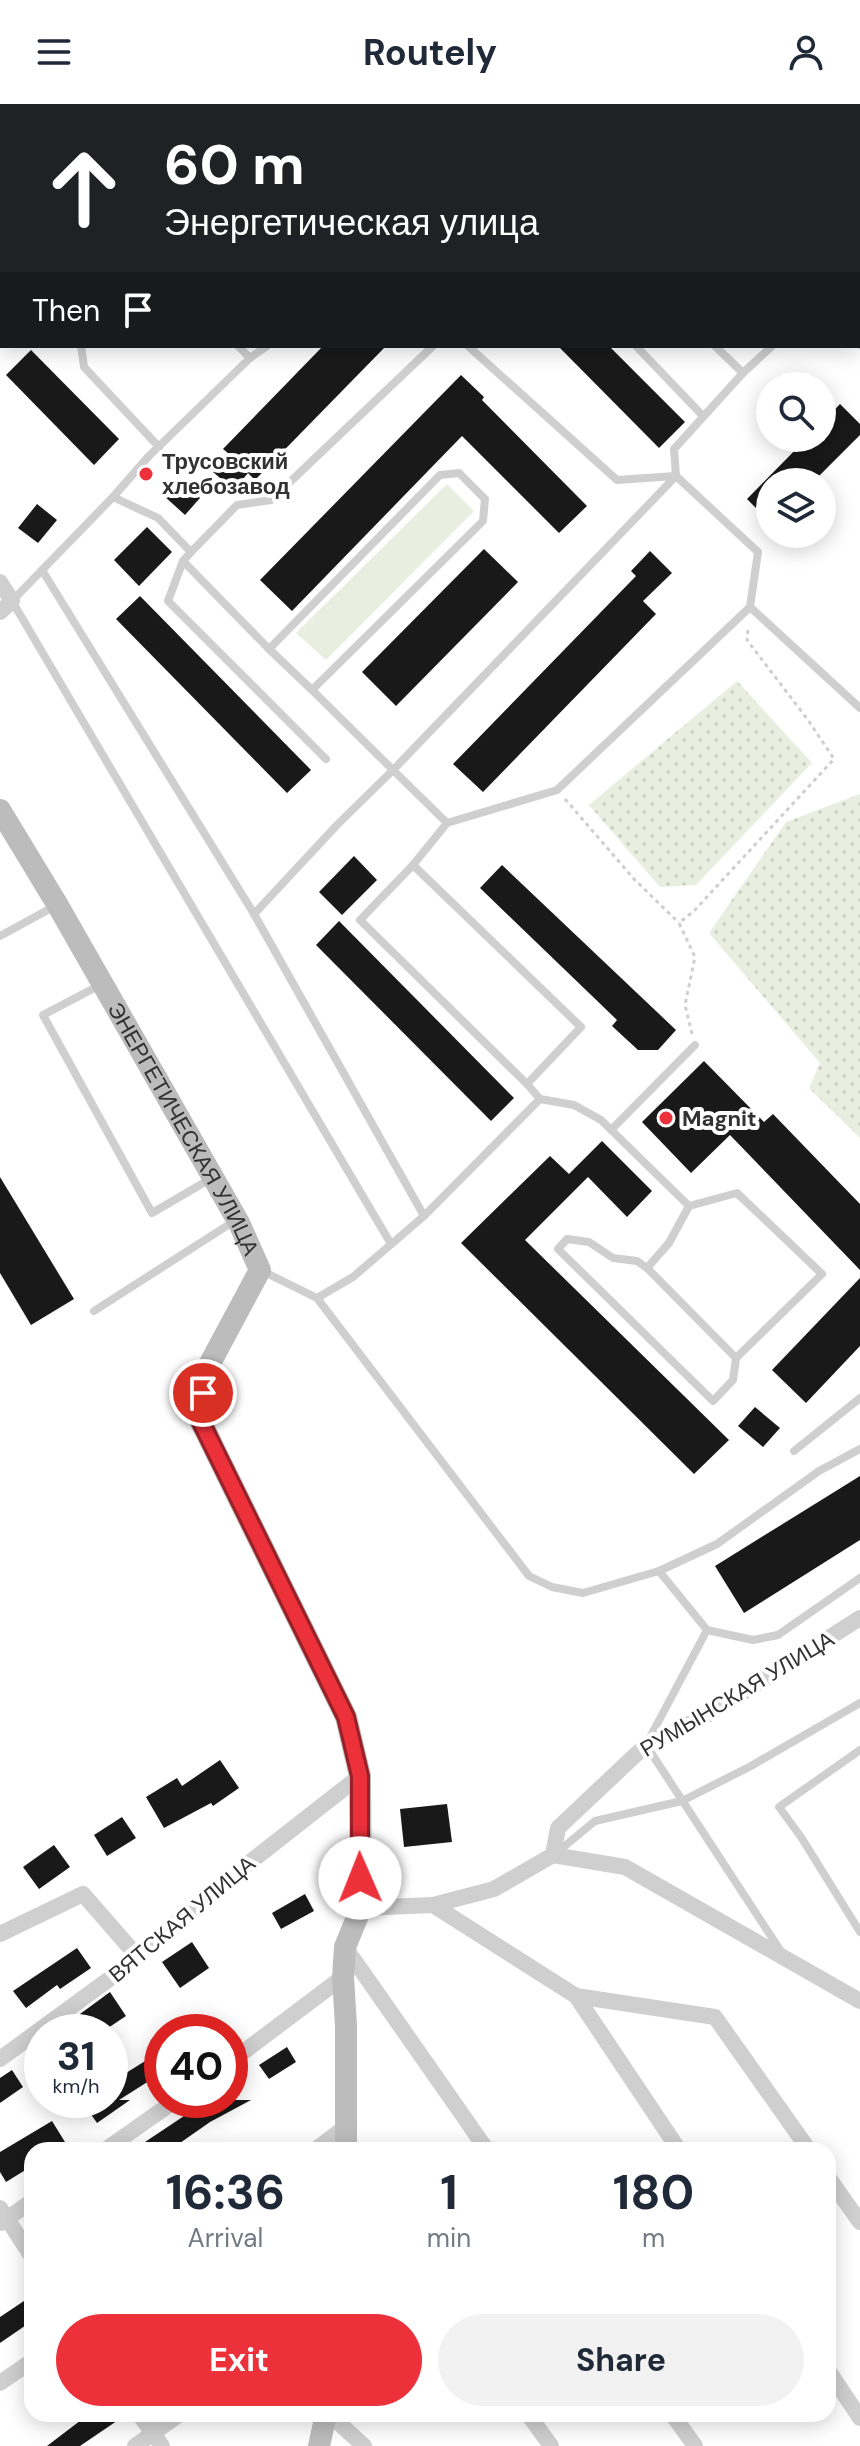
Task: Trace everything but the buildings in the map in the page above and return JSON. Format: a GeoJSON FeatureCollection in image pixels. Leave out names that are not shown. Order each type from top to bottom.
{"type":"FeatureCollection","features":[{"type":"Feature","properties":{"kind":"street"},"geometry":{"type":"LineString","coordinates":[[0,582],[6,606]]}},
{"type":"Feature","properties":{"kind":"street","name":"ЭНЕРГЕТИЧЕСКАЯ УЛИЦА"},"geometry":{"type":"LineString","coordinates":[[0,810],[237,1219],[260,1270],[208,1367],[199,1418],[346,1717],[360,1776],[361,1908]]}},
{"type":"Feature","properties":{"kind":"street","name":"РУМЫНСКАЯ УЛИЦА"},"geometry":{"type":"LineString","coordinates":[[553,1855],[558,1828],[646,1745],[704,1717],[860,1618]]}},
{"type":"Feature","properties":{"kind":"street","name":"ВЯТСКАЯ УЛИЦА"},"geometry":{"type":"LineString","coordinates":[[0,2059],[112,1977],[231,1877],[360,1776]]}},
{"type":"Feature","properties":{"kind":"street"},"geometry":{"type":"LineString","coordinates":[[346,2142],[343,1977],[345,1947],[361,1908],[433,1905],[494,1889],[553,1855],[625,1867],[860,2001]]}},
{"type":"Feature","properties":{"kind":"street"},"geometry":{"type":"LineString","coordinates":[[0,1934],[83,1894],[137,1956]]}},
{"type":"Feature","properties":{"kind":"street"},"geometry":{"type":"LineString","coordinates":[[433,1905],[576,1996],[674,2142]]}},
{"type":"Feature","properties":{"kind":"street"},"geometry":{"type":"LineString","coordinates":[[345,1947],[481,2142]]}},
{"type":"Feature","properties":{"kind":"street"},"geometry":{"type":"LineString","coordinates":[[248,2048],[343,1977]]}},
{"type":"Feature","properties":{"kind":"street"},"geometry":{"type":"LineString","coordinates":[[576,1996],[715,2017],[803,2142]]}},
{"type":"Feature","properties":{"kind":"street"},"geometry":{"type":"LineString","coordinates":[[116,2142],[150,2118]]}},
{"type":"Feature","properties":{"kind":"street"},"geometry":{"type":"LineString","coordinates":[[325,2142],[345,2127]]}},
{"type":"Feature","properties":{"kind":"street"},"geometry":{"type":"LineString","coordinates":[[836,2188],[860,2222]]}},
{"type":"Feature","properties":{"kind":"street"},"geometry":{"type":"LineString","coordinates":[[24,2205],[3,2217],[24,2246]]}},
{"type":"Feature","properties":{"kind":"street"},"geometry":{"type":"LineString","coordinates":[[0,2383],[24,2366]]}},
{"type":"Feature","properties":{"kind":"street"},"geometry":{"type":"LineString","coordinates":[[836,2382],[860,2418]]}},
{"type":"Feature","properties":{"kind":"street"},"geometry":{"type":"LineString","coordinates":[[145,2422],[157,2440]]}},
{"type":"Feature","properties":{"kind":"street"},"geometry":{"type":"LineString","coordinates":[[135,2446],[157,2440],[173,2422]]}},
{"type":"Feature","properties":{"kind":"street"},"geometry":{"type":"LineString","coordinates":[[319,2446],[326,2422]]}},
{"type":"Feature","properties":{"kind":"street"},"geometry":{"type":"LineString","coordinates":[[337,2422],[364,2446]]}},
{"type":"Feature","properties":{"kind":"street"},"geometry":{"type":"LineString","coordinates":[[534,2422],[551,2446]]}},
{"type":"Feature","properties":{"kind":"street"},"geometry":{"type":"LineString","coordinates":[[678,2422],[695,2446]]}},
{"type":"Feature","properties":{"kind":"lane"},"geometry":{"type":"LineString","coordinates":[[81,348],[84,367],[159,447]]}},
{"type":"Feature","properties":{"kind":"lane"},"geometry":{"type":"LineString","coordinates":[[240,348],[250,358]]}},
{"type":"Feature","properties":{"kind":"lane"},"geometry":{"type":"LineString","coordinates":[[264,348],[250,358],[159,447],[6,606],[391,1244]]}},
{"type":"Feature","properties":{"kind":"lane"},"geometry":{"type":"LineString","coordinates":[[326,759],[168,601],[183,561],[237,505],[271,500],[431,348]]}},
{"type":"Feature","properties":{"kind":"lane"},"geometry":{"type":"LineString","coordinates":[[470,348],[617,480],[676,476]]}},
{"type":"Feature","properties":{"kind":"lane"},"geometry":{"type":"LineString","coordinates":[[638,348],[703,416]]}},
{"type":"Feature","properties":{"kind":"lane"},"geometry":{"type":"LineString","coordinates":[[717,348],[743,373]]}},
{"type":"Feature","properties":{"kind":"lane"},"geometry":{"type":"LineString","coordinates":[[689,1206],[601,1120],[574,1105],[540,1099],[360,920],[413,865],[447,823],[557,790],[750,607],[758,552],[676,476],[674,449],[770,348]]}},
{"type":"Feature","properties":{"kind":"lane"},"geometry":{"type":"LineString","coordinates":[[269,649],[440,475],[459,473],[485,499],[483,521],[312,690]]}},
{"type":"Feature","properties":{"kind":"lane"},"geometry":{"type":"LineString","coordinates":[[254,914],[676,476]]}},
{"type":"Feature","properties":{"kind":"lane"},"geometry":{"type":"LineString","coordinates":[[113,497],[158,518],[191,552]]}},
{"type":"Feature","properties":{"kind":"lane"},"geometry":{"type":"LineString","coordinates":[[183,561],[447,823]]}},
{"type":"Feature","properties":{"kind":"lane"},"geometry":{"type":"LineString","coordinates":[[42,570],[254,914],[424,1216]]}},
{"type":"Feature","properties":{"kind":"lane"},"geometry":{"type":"LineString","coordinates":[[750,607],[860,708]]}},
{"type":"Feature","properties":{"kind":"lane"},"geometry":{"type":"LineString","coordinates":[[413,865],[581,1027],[527,1084]]}},
{"type":"Feature","properties":{"kind":"lane"},"geometry":{"type":"LineString","coordinates":[[0,936],[57,904]]}},
{"type":"Feature","properties":{"kind":"lane"},"geometry":{"type":"LineString","coordinates":[[103,984],[43,1015],[152,1213],[213,1177]]}},
{"type":"Feature","properties":{"kind":"lane"},"geometry":{"type":"LineString","coordinates":[[611,1130],[695,1045]]}},
{"type":"Feature","properties":{"kind":"lane"},"geometry":{"type":"LineString","coordinates":[[317,1298],[353,1277],[424,1216],[540,1099]]}},
{"type":"Feature","properties":{"kind":"lane"},"geometry":{"type":"LineString","coordinates":[[647,1268],[669,1243],[689,1206],[737,1193],[822,1274],[736,1358],[733,1380],[713,1401],[558,1249],[567,1239],[589,1242],[613,1258],[637,1261],[736,1358]]}},
{"type":"Feature","properties":{"kind":"lane"},"geometry":{"type":"LineString","coordinates":[[94,1311],[237,1219]]}},
{"type":"Feature","properties":{"kind":"lane"},"geometry":{"type":"LineString","coordinates":[[260,1270],[317,1298],[529,1576],[552,1587],[583,1593],[659,1571],[717,1544],[819,1471],[860,1449]]}},
{"type":"Feature","properties":{"kind":"lane"},"geometry":{"type":"LineString","coordinates":[[794,1451],[860,1398]]}},
{"type":"Feature","properties":{"kind":"lane"},"geometry":{"type":"LineString","coordinates":[[659,1571],[707,1630],[753,1640],[778,1635],[860,1578]]}},
{"type":"Feature","properties":{"kind":"lane"},"geometry":{"type":"LineString","coordinates":[[707,1630],[646,1745],[786,1960]]}},
{"type":"Feature","properties":{"kind":"lane"},"geometry":{"type":"LineString","coordinates":[[553,1855],[595,1821],[682,1801],[751,1766],[860,1703]]}},
{"type":"Feature","properties":{"kind":"lane"},"geometry":{"type":"LineString","coordinates":[[860,1750],[779,1807],[860,1932]]}},
{"type":"Feature","properties":{"kind":"path"},"geometry":{"type":"LineString","coordinates":[[679,923],[694,911],[834,759],[747,640],[750,607]]}},
{"type":"Feature","properties":{"kind":"path"},"geometry":{"type":"LineString","coordinates":[[557,790],[634,879],[679,923],[695,957],[685,1005],[695,1045]]}},
{"type":"Feature","properties":{"kind":"green space"},"geometry":{"type":"Polygon","coordinates":[[[447,484],[474,511],[326,660],[296,633],[447,484]]]}},
{"type":"Feature","properties":{"kind":"green space"},"geometry":{"type":"Polygon","coordinates":[[[737,681],[812,763],[696,885],[660,887],[589,805],[737,681]]]}},
{"type":"Feature","properties":{"kind":"green space"},"geometry":{"type":"Polygon","coordinates":[[[860,794],[860,1138],[809,1088],[820,1063],[709,933],[786,822],[860,794]]]}},
{"type":"Feature","properties":{"kind":"place","name":"Трусовский хлебозавод"},"geometry":{"type":"Point","coordinates":[146,474]}},
{"type":"Feature","properties":{"kind":"place","name":"Magnit"},"geometry":{"type":"Point","coordinates":[666,1118]}},
{"type":"Feature","properties":{"kind":"route"},"geometry":{"type":"LineString","coordinates":[[203,1393],[199,1418],[346,1717],[360,1776],[360,1878]]}}]}
